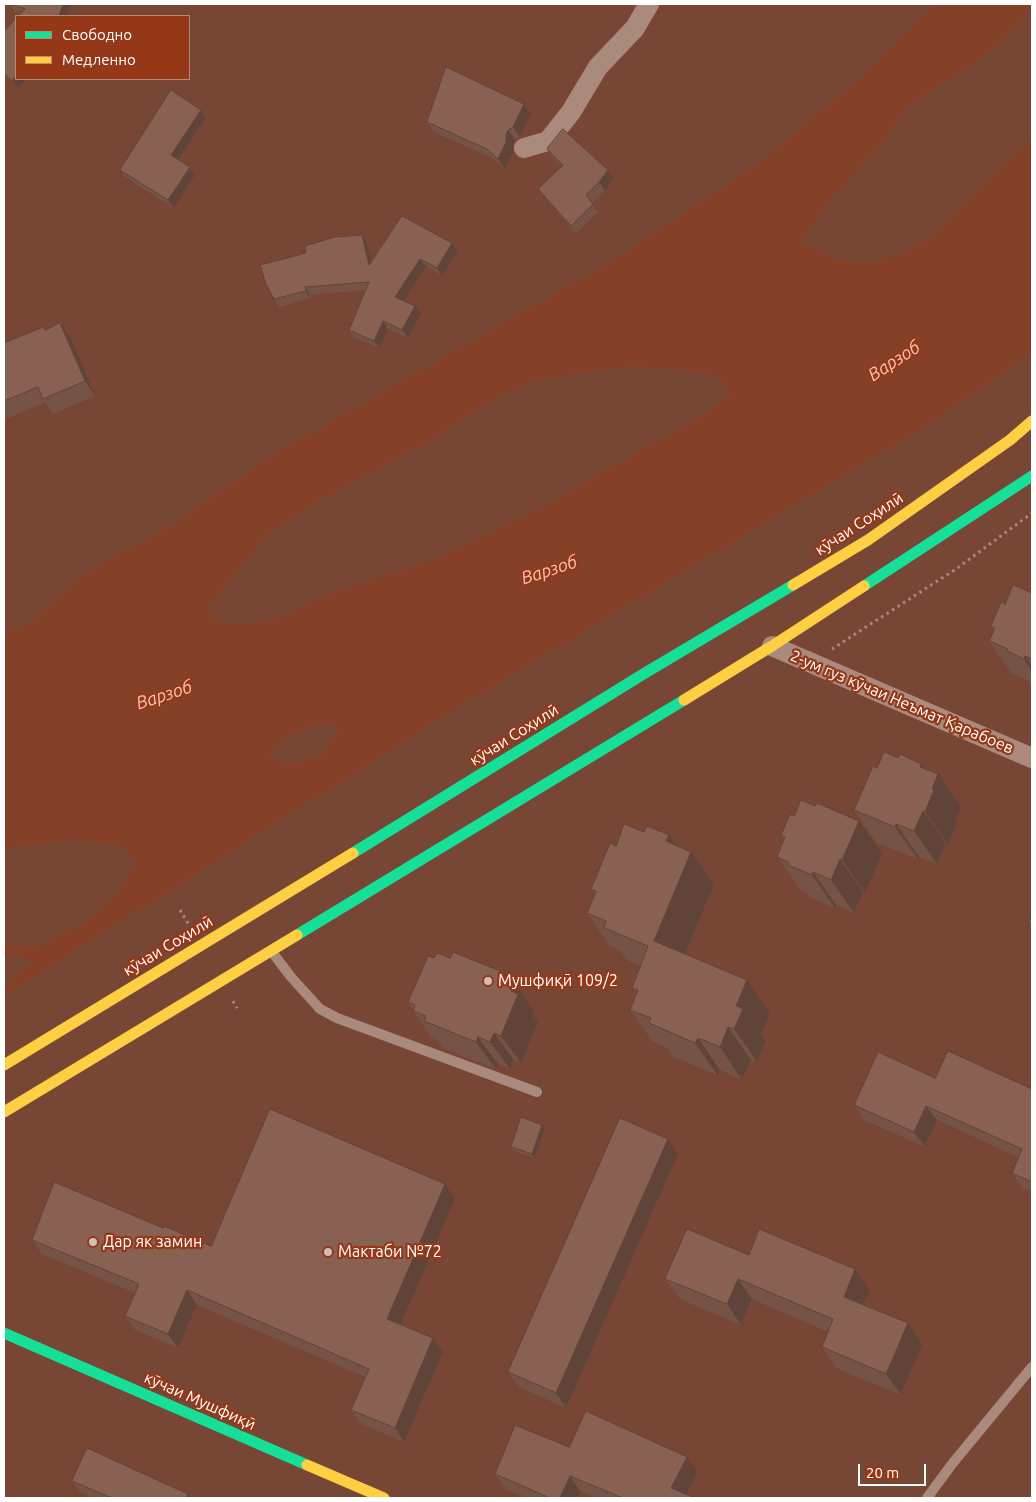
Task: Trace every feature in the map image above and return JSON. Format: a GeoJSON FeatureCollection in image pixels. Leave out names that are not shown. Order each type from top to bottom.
{"type":"FeatureCollection","features":[{"type":"Feature","properties":{"kind":"main road","name":"кӯчаи Соҳилӣ"},"geometry":{"type":"LineString","coordinates":[[4,1065],[287,894],[645,673],[868,540],[1010,440],[1032,420]]}},
{"type":"Feature","properties":{"kind":"main road"},"geometry":{"type":"LineString","coordinates":[[4,1112],[271,952],[772,646],[1032,476]]}},
{"type":"Feature","properties":{"kind":"main road","name":"кӯчаи Мушфиқӣ"},"geometry":{"type":"LineString","coordinates":[[4,1333],[384,1498]]}},
{"type":"Feature","properties":{"kind":"street"},"geometry":{"type":"LineString","coordinates":[[524,148],[548,141],[571,112],[598,67],[635,28],[649,4]]}},
{"type":"Feature","properties":{"kind":"street","name":"2-ум гуз кӯчаи Неъмат Қарабоев"},"geometry":{"type":"LineString","coordinates":[[772,646],[809,664],[1032,758]]}},
{"type":"Feature","properties":{"kind":"lane"},"geometry":{"type":"LineString","coordinates":[[271,952],[320,1009],[338,1018],[537,1092]]}},
{"type":"Feature","properties":{"kind":"lane"},"geometry":{"type":"LineString","coordinates":[[927,1498],[952,1464],[1032,1367]]}},
{"type":"Feature","properties":{"kind":"path"},"geometry":{"type":"LineString","coordinates":[[809,664],[956,569],[1032,514]]}},
{"type":"Feature","properties":{"kind":"water","name":"Варзоб"},"geometry":{"type":"Polygon","coordinates":[[[935,4],[1032,4],[1032,8],[994,49],[955,76],[907,105],[879,146],[831,199],[800,241],[831,259],[865,263],[898,255],[933,237],[978,190],[1032,140],[1032,352],[907,437],[437,720],[4,996],[4,984],[34,962],[15,954],[4,956],[4,945],[41,946],[96,915],[119,892],[137,863],[120,845],[75,840],[14,847],[4,850],[4,635],[26,625],[86,573],[165,530],[283,449],[616,259],[754,167],[861,78],[935,4]],[[631,366],[524,384],[478,408],[422,445],[339,489],[269,533],[208,606],[215,620],[240,625],[285,617],[331,593],[434,559],[544,507],[646,447],[700,418],[732,393],[718,376],[677,369],[631,366]],[[320,722],[284,737],[268,755],[291,765],[324,754],[340,728],[320,722]]]}},
{"type":"Feature","properties":{"kind":"building"},"geometry":{"type":"Polygon","coordinates":[[[10,4],[63,4],[59,15],[19,15],[25,9],[10,4]]]}},
{"type":"Feature","properties":{"kind":"building"},"geometry":{"type":"Polygon","coordinates":[[[15,19],[15,77],[12,81],[4,73],[4,32],[15,19]]]}},
{"type":"Feature","properties":{"kind":"building"},"geometry":{"type":"Polygon","coordinates":[[[446,67],[524,104],[513,127],[508,130],[506,142],[498,159],[487,149],[427,122],[446,67]]]}},
{"type":"Feature","properties":{"kind":"building"},"geometry":{"type":"Polygon","coordinates":[[[171,90],[201,110],[171,155],[190,167],[168,200],[120,170],[171,90]]]}},
{"type":"Feature","properties":{"kind":"building"},"geometry":{"type":"Polygon","coordinates":[[[563,129],[608,170],[586,195],[593,204],[571,226],[538,189],[563,165],[547,149],[563,129]]]}},
{"type":"Feature","properties":{"kind":"building"},"geometry":{"type":"Polygon","coordinates":[[[402,216],[452,243],[437,268],[420,259],[395,297],[415,306],[402,330],[383,321],[374,341],[349,330],[369,282],[305,287],[306,291],[274,299],[266,284],[260,265],[306,253],[305,246],[335,237],[362,235],[369,265],[402,216]]]}},
{"type":"Feature","properties":{"kind":"building"},"geometry":{"type":"Polygon","coordinates":[[[60,323],[85,381],[43,399],[38,387],[4,401],[4,343],[43,327],[45,330],[60,323]]]}},
{"type":"Feature","properties":{"kind":"building"},"geometry":{"type":"Polygon","coordinates":[[[1013,585],[1032,593],[1032,659],[1025,656],[1024,659],[1007,651],[1008,649],[989,641],[995,628],[991,626],[1001,602],[1005,604],[1013,585]]]}},
{"type":"Feature","properties":{"kind":"building"},"geometry":{"type":"Polygon","coordinates":[[[884,752],[898,758],[900,754],[921,764],[920,767],[938,774],[925,812],[923,811],[914,831],[896,824],[895,827],[854,810],[873,766],[877,768],[884,752]]]}},
{"type":"Feature","properties":{"kind":"building"},"geometry":{"type":"Polygon","coordinates":[[[801,800],[815,806],[817,803],[859,821],[831,880],[813,872],[812,875],[788,865],[789,862],[777,857],[785,837],[781,835],[790,814],[794,816],[801,800]]]}},
{"type":"Feature","properties":{"kind":"building"},"geometry":{"type":"Polygon","coordinates":[[[624,824],[644,832],[647,826],[669,835],[666,841],[691,852],[654,941],[747,980],[736,1006],[743,1009],[734,1029],[728,1027],[720,1047],[698,1038],[695,1043],[649,1023],[651,1018],[630,1010],[638,990],[632,988],[648,946],[604,928],[606,921],[587,913],[596,891],[591,889],[610,843],[616,846],[624,824]]]}},
{"type":"Feature","properties":{"kind":"building"},"geometry":{"type":"Polygon","coordinates":[[[453,952],[505,973],[503,978],[515,983],[511,991],[518,994],[501,1036],[494,1033],[490,1042],[478,1037],[476,1042],[424,1021],[426,1016],[413,1011],[415,1005],[408,1002],[428,956],[434,958],[437,953],[450,958],[453,952]]]}},
{"type":"Feature","properties":{"kind":"building"},"geometry":{"type":"Polygon","coordinates":[[[948,1051],[1032,1089],[1032,1182],[1012,1173],[1022,1149],[926,1106],[914,1132],[854,1105],[878,1052],[935,1078],[948,1051]]]}},
{"type":"Feature","properties":{"kind":"building","name":"Мактаби №72"},"geometry":{"type":"Polygon","coordinates":[[[270,1109],[445,1184],[387,1319],[433,1338],[395,1428],[351,1410],[369,1369],[187,1290],[168,1334],[125,1316],[139,1284],[32,1240],[54,1182],[211,1246],[270,1109]]]}},
{"type":"Feature","properties":{"kind":"building"},"geometry":{"type":"Polygon","coordinates":[[[521,1117],[542,1125],[532,1154],[511,1147],[521,1117]]]}},
{"type":"Feature","properties":{"kind":"building"},"geometry":{"type":"Polygon","coordinates":[[[620,1118],[668,1139],[556,1393],[508,1372],[620,1118]]]}},
{"type":"Feature","properties":{"kind":"building"},"geometry":{"type":"Polygon","coordinates":[[[687,1229],[749,1255],[759,1229],[855,1269],[844,1297],[908,1323],[886,1374],[822,1347],[833,1319],[738,1279],[727,1304],[665,1279],[687,1229]]]}},
{"type":"Feature","properties":{"kind":"building"},"geometry":{"type":"Polygon","coordinates":[[[586,1411],[687,1457],[671,1488],[695,1498],[623,1498],[570,1476],[560,1498],[550,1498],[495,1474],[515,1425],[569,1447],[586,1411]]]}},
{"type":"Feature","properties":{"kind":"building"},"geometry":{"type":"Polygon","coordinates":[[[87,1448],[188,1494],[186,1498],[112,1498],[72,1481],[87,1448]]]}},
{"type":"Feature","properties":{"kind":"traffic: fast"},"geometry":{"type":"LineString","coordinates":[[864,586],[1032,476]]}},
{"type":"Feature","properties":{"kind":"traffic: fast"},"geometry":{"type":"LineString","coordinates":[[353,853],[645,673],[793,585]]}},
{"type":"Feature","properties":{"kind":"traffic: fast"},"geometry":{"type":"LineString","coordinates":[[297,935],[684,700]]}},
{"type":"Feature","properties":{"kind":"traffic: fast"},"geometry":{"type":"LineString","coordinates":[[4,1333],[307,1465]]}},
{"type":"Feature","properties":{"kind":"traffic: slow"},"geometry":{"type":"LineString","coordinates":[[793,585],[868,540],[1010,440],[1032,421]]}},
{"type":"Feature","properties":{"kind":"traffic: slow"},"geometry":{"type":"LineString","coordinates":[[684,700],[864,586]]}},
{"type":"Feature","properties":{"kind":"traffic: slow"},"geometry":{"type":"LineString","coordinates":[[4,1065],[353,853]]}},
{"type":"Feature","properties":{"kind":"traffic: slow"},"geometry":{"type":"LineString","coordinates":[[4,1112],[297,935]]}},
{"type":"Feature","properties":{"kind":"traffic: slow"},"geometry":{"type":"LineString","coordinates":[[307,1465],[384,1498]]}},
{"type":"Feature","properties":{"kind":"place","name":"Мушфиқӣ 109/2"},"geometry":{"type":"Point","coordinates":[488,981]}},
{"type":"Feature","properties":{"kind":"place","name":"Дар як замин"},"geometry":{"type":"Point","coordinates":[93,1242]}},
{"type":"Feature","properties":{"kind":"place","name":"Мактаби №72"},"geometry":{"type":"Point","coordinates":[328,1252]}}]}
